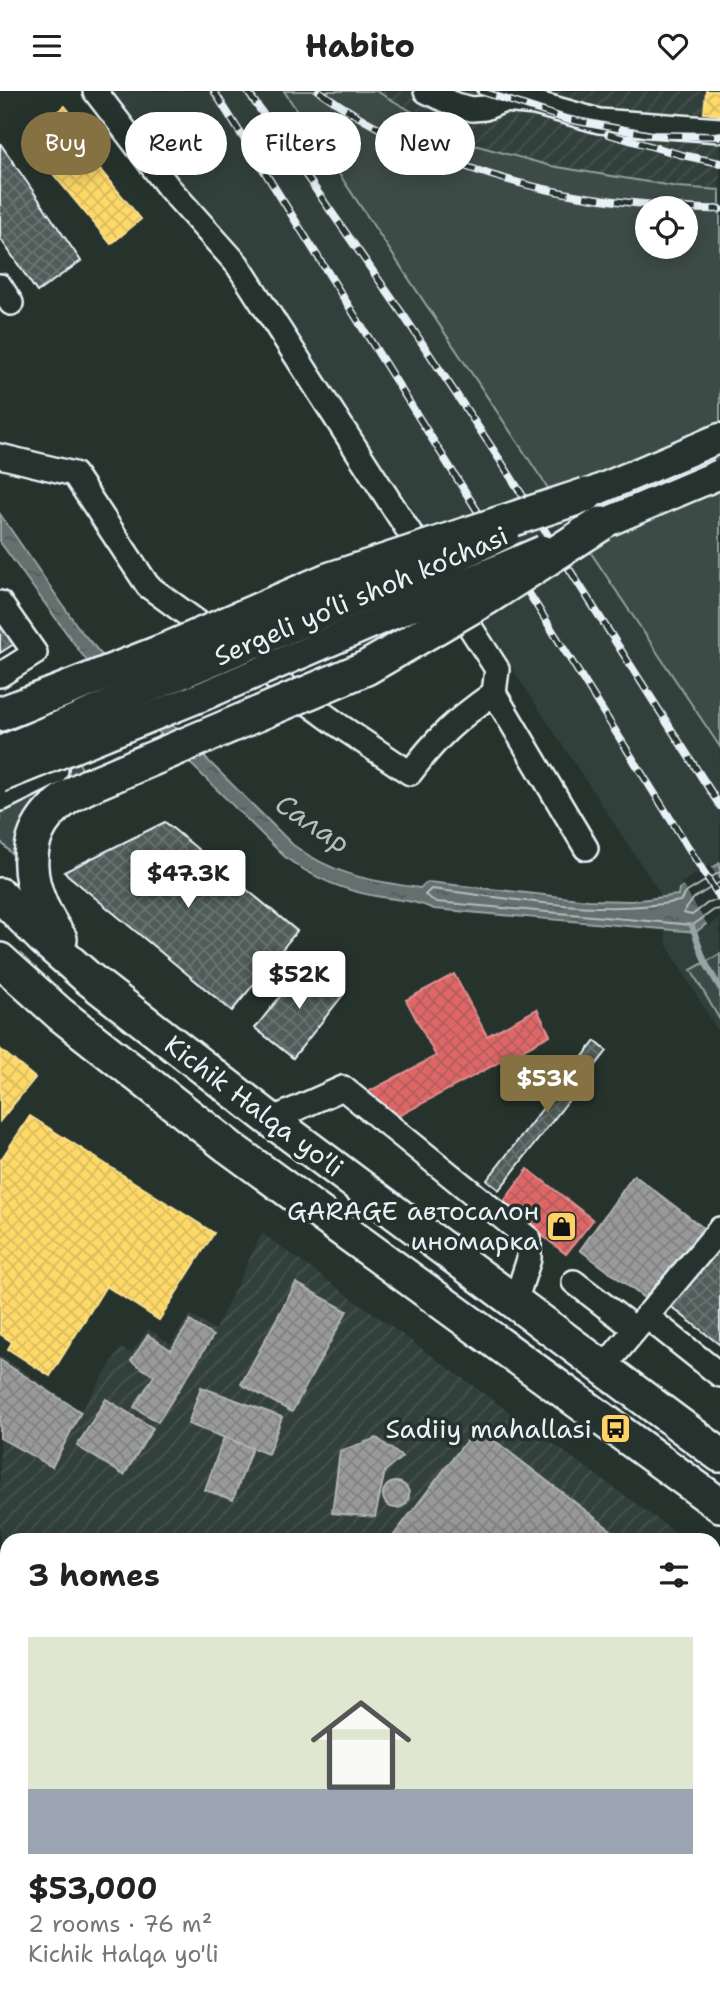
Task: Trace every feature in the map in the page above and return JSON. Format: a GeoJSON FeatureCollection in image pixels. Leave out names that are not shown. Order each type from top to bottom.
{"type":"FeatureCollection","features":[{"type":"Feature","properties":{"kind":"highway"},"geometry":{"type":"LineString","coordinates":[[0,714],[171,648],[328,580],[594,510]]}},
{"type":"Feature","properties":{"kind":"highway"},"geometry":{"type":"LineString","coordinates":[[88,978],[47,920],[34,890],[30,862],[36,834],[44,819],[57,805],[88,786],[366,668],[488,597],[594,510]]}},
{"type":"Feature","properties":{"kind":"highway"},"geometry":{"type":"LineString","coordinates":[[0,794],[203,696]]}},
{"type":"Feature","properties":{"kind":"highway","name":"Kichik Halqa yo'li"},"geometry":{"type":"LineString","coordinates":[[0,895],[88,978],[271,1120],[720,1455]]}},
{"type":"Feature","properties":{"kind":"highway","name":"Kichik Halqa yo'li"},"geometry":{"type":"LineString","coordinates":[[3,963],[60,1014],[229,1147],[720,1505]]}},
{"type":"Feature","properties":{"kind":"highway"},"geometry":{"type":"LineString","coordinates":[[577,1401],[603,1368]]}},
{"type":"Feature","properties":{"kind":"main road","name":"Sergeli yo‘li shoh ko‘chasi"},"geometry":{"type":"LineString","coordinates":[[0,778],[203,696],[594,510],[720,438]]}},
{"type":"Feature","properties":{"kind":"main road","name":"Sergeli yo‘li shoh ko‘chasi"},"geometry":{"type":"LineString","coordinates":[[0,751],[453,559],[594,510],[720,474]]}},
{"type":"Feature","properties":{"kind":"street"},"geometry":{"type":"LineString","coordinates":[[94,91],[169,188],[237,264],[498,669],[494,693],[586,848]]}},
{"type":"Feature","properties":{"kind":"street"},"geometry":{"type":"LineString","coordinates":[[426,91],[456,105],[472,109],[485,108],[504,100],[533,97],[599,121],[720,130]]}},
{"type":"Feature","properties":{"kind":"street"},"geometry":{"type":"LineString","coordinates":[[0,456],[74,474],[148,586],[337,724],[410,773],[427,749],[455,720],[494,693]]}},
{"type":"Feature","properties":{"kind":"street"},"geometry":{"type":"LineString","coordinates":[[0,603],[35,653],[0,675]]}},
{"type":"Feature","properties":{"kind":"street"},"geometry":{"type":"LineString","coordinates":[[271,1120],[343,1088],[529,1239],[528,1259],[515,1302]]}},
{"type":"Feature","properties":{"kind":"street"},"geometry":{"type":"LineString","coordinates":[[603,1368],[720,1229]]}},
{"type":"Feature","properties":{"kind":"street"},"geometry":{"type":"LineString","coordinates":[[574,1282],[720,1375]]}},
{"type":"Feature","properties":{"kind":"shaded area"},"geometry":{"type":"Polygon","coordinates":[[[109,91],[284,91],[298,112],[241,112],[241,175],[340,175],[720,747],[720,1035],[667,945],[660,893],[240,256],[169,175],[227,175],[227,112],[125,112],[125,115],[109,91]]]}},
{"type":"Feature","properties":{"kind":"shaded area"},"geometry":{"type":"Polygon","coordinates":[[[284,91],[376,91],[413,112],[375,112],[375,175],[475,175],[475,145],[551,166],[678,187],[720,190],[720,747],[340,175],[361,175],[361,112],[298,112],[284,91]]]}},
{"type":"Feature","properties":{"kind":"shaded area"},"geometry":{"type":"Polygon","coordinates":[[[376,91],[720,91],[720,190],[678,187],[551,166],[475,145],[475,112],[413,112],[376,91]]]}},
{"type":"Feature","properties":{"kind":"shaded area"},"geometry":{"type":"Polygon","coordinates":[[[56,707],[83,772],[22,826],[12,854],[0,841],[0,728],[56,707]]]}},
{"type":"Feature","properties":{"kind":"shaded area"},"geometry":{"type":"Polygon","coordinates":[[[720,954],[720,1020],[691,970],[720,954]]]}},
{"type":"Feature","properties":{"kind":"shaded area"},"geometry":{"type":"Polygon","coordinates":[[[262,1233],[676,1533],[0,1533],[0,1355],[81,1411],[121,1348],[131,1353],[148,1329],[171,1344],[190,1315],[215,1330],[262,1233]]]}},
{"type":"Feature","properties":{"kind":"water","name":"Салар"},"geometry":{"type":"Polygon","coordinates":[[[0,514],[80,630],[100,653],[293,845],[308,855],[353,875],[420,888],[428,882],[588,900],[632,901],[678,895],[679,889],[720,863],[720,913],[696,932],[434,909],[413,902],[351,890],[306,871],[285,857],[87,661],[0,542],[0,514]]]}},
{"type":"Feature","properties":{"kind":"pier"},"geometry":{"type":"Polygon","coordinates":[[[710,865],[720,881],[720,918],[709,927],[681,883],[710,865]]]}},
{"type":"Feature","properties":{"kind":"building: Homes"},"geometry":{"type":"Polygon","coordinates":[[[706,91],[720,91],[720,115],[704,113],[706,91]]]}},
{"type":"Feature","properties":{"kind":"building: Homes"},"geometry":{"type":"Polygon","coordinates":[[[65,106],[70,112],[58,112],[65,106]]]}},
{"type":"Feature","properties":{"kind":"building: Homes"},"geometry":{"type":"Polygon","coordinates":[[[54,175],[105,175],[141,219],[111,244],[54,175]]]}},
{"type":"Feature","properties":{"kind":"building: Homes"},"geometry":{"type":"Polygon","coordinates":[[[0,1049],[35,1078],[0,1121],[0,1049]]]}},
{"type":"Feature","properties":{"kind":"building: Homes"},"geometry":{"type":"Polygon","coordinates":[[[30,1116],[214,1233],[159,1320],[106,1286],[50,1376],[8,1349],[12,1342],[0,1334],[0,1161],[30,1116]]]}},
{"type":"Feature","properties":{"kind":"building: Shops"},"geometry":{"type":"Polygon","coordinates":[[[454,974],[487,1036],[537,1009],[550,1035],[384,1124],[368,1092],[436,1056],[406,1000],[454,974]]]}},
{"type":"Feature","properties":{"kind":"building: Shops"},"geometry":{"type":"Polygon","coordinates":[[[528,1169],[593,1220],[566,1254],[502,1204],[528,1169]]]}},
{"type":"Feature","properties":{"kind":"building: Industry"},"geometry":{"type":"Polygon","coordinates":[[[634,1175],[706,1230],[651,1303],[580,1250],[634,1175]]]}},
{"type":"Feature","properties":{"kind":"building: Industry"},"geometry":{"type":"Polygon","coordinates":[[[296,1283],[347,1311],[292,1412],[241,1384],[296,1283]]]}},
{"type":"Feature","properties":{"kind":"building: Industry"},"geometry":{"type":"Polygon","coordinates":[[[190,1321],[213,1336],[158,1422],[134,1407],[154,1376],[131,1361],[148,1335],[171,1350],[190,1321]]]}},
{"type":"Feature","properties":{"kind":"building: Industry"},"geometry":{"type":"Polygon","coordinates":[[[0,1360],[81,1412],[52,1467],[0,1438],[0,1360]]]}},
{"type":"Feature","properties":{"kind":"building: Industry"},"geometry":{"type":"Polygon","coordinates":[[[201,1387],[282,1417],[268,1454],[188,1424],[201,1387]]]}},
{"type":"Feature","properties":{"kind":"building: Industry"},"geometry":{"type":"Polygon","coordinates":[[[106,1399],[153,1428],[124,1475],[77,1446],[106,1399]]]}},
{"type":"Feature","properties":{"kind":"building: Industry"},"geometry":{"type":"Polygon","coordinates":[[[477,1427],[615,1533],[395,1533],[477,1427]]]}},
{"type":"Feature","properties":{"kind":"building: Industry"},"geometry":{"type":"Polygon","coordinates":[[[224,1437],[252,1448],[233,1500],[205,1490],[224,1437]]]}},
{"type":"Feature","properties":{"kind":"building: Industry"},"geometry":{"type":"Polygon","coordinates":[[[377,1438],[402,1457],[385,1471],[375,1517],[332,1513],[340,1451],[377,1438]]]}},
{"type":"Feature","properties":{"kind":"building: Industry"},"geometry":{"type":"Polygon","coordinates":[[[396,1482],[406,1485],[409,1495],[406,1505],[396,1508],[386,1505],[383,1495],[386,1485],[396,1482]]]}},
{"type":"Feature","properties":{"kind":"building: Other"},"geometry":{"type":"Polygon","coordinates":[[[0,143],[81,261],[37,292],[0,238],[0,143]]]}},
{"type":"Feature","properties":{"kind":"building: Other"},"geometry":{"type":"Polygon","coordinates":[[[0,624],[14,644],[0,653],[0,624]]]}},
{"type":"Feature","properties":{"kind":"building: Other"},"geometry":{"type":"Polygon","coordinates":[[[165,822],[297,931],[232,1011],[64,872],[165,822]]]}},
{"type":"Feature","properties":{"kind":"building: Other"},"geometry":{"type":"Polygon","coordinates":[[[306,964],[343,995],[293,1058],[255,1028],[306,964]]]}},
{"type":"Feature","properties":{"kind":"building: Other"},"geometry":{"type":"Polygon","coordinates":[[[595,1041],[607,1051],[499,1190],[487,1180],[595,1041]]]}},
{"type":"Feature","properties":{"kind":"building: Other"},"geometry":{"type":"Polygon","coordinates":[[[720,1244],[720,1345],[669,1305],[720,1244]]]}},
{"type":"Feature","properties":{"kind":"waterway"},"geometry":{"type":"LineString","coordinates":[[692,926],[705,962],[720,988]]}},
{"type":"Feature","properties":{"kind":"railway"},"geometry":{"type":"LineString","coordinates":[[214,91],[720,898]]}},
{"type":"Feature","properties":{"kind":"railway"},"geometry":{"type":"LineString","coordinates":[[247,91],[404,316],[500,460],[720,806]]}},
{"type":"Feature","properties":{"kind":"railway"},"geometry":{"type":"LineString","coordinates":[[319,91],[357,116],[438,156],[523,184],[611,200],[720,209]]}},
{"type":"Feature","properties":{"kind":"railway"},"geometry":{"type":"LineString","coordinates":[[480,91],[566,119],[652,135],[720,136]]}},
{"type":"Feature","properties":{"kind":"railway"},"geometry":{"type":"LineString","coordinates":[[608,134],[720,163]]}},
{"type":"Feature","properties":{"kind":"place","name":"GARAGE автосалон иномарка"},"geometry":{"type":"Point","coordinates":[562,1226]}},
{"type":"Feature","properties":{"kind":"place","name":"Sadiiy mahallasi"},"geometry":{"type":"Point","coordinates":[615,1429]}}]}
